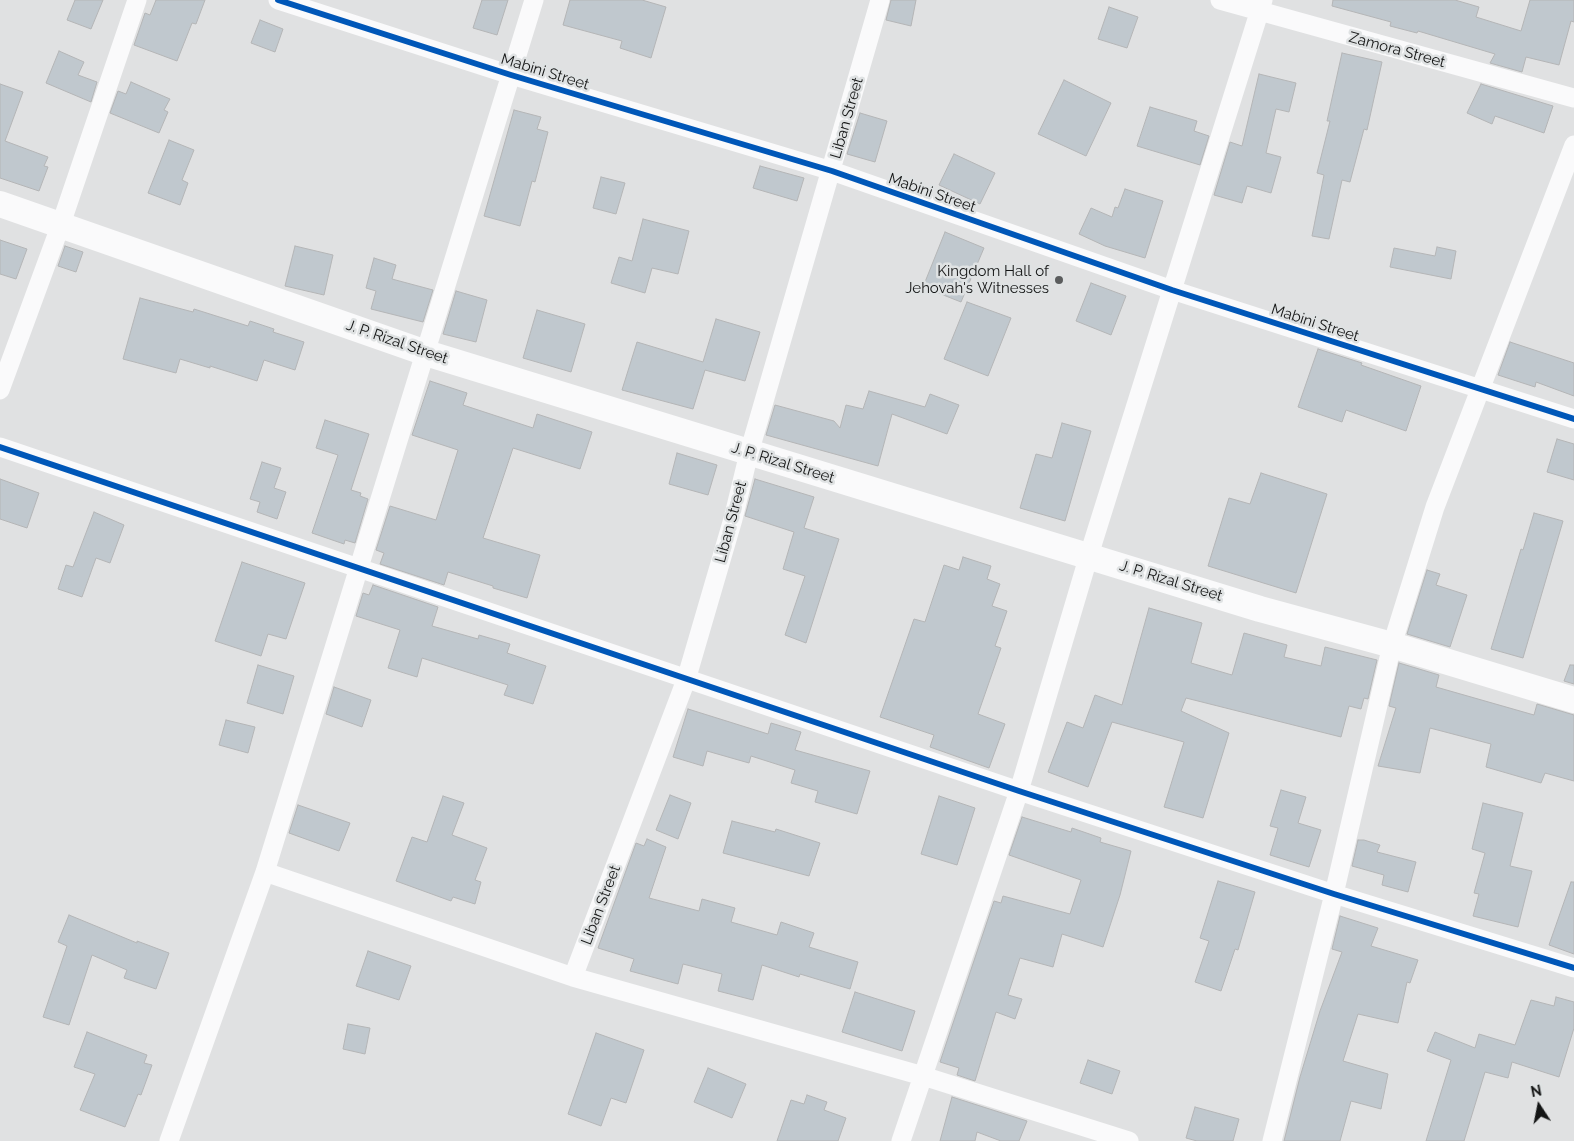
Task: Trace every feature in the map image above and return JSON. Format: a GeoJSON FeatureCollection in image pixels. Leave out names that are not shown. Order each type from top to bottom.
{"type":"FeatureCollection","features":[{"type":"Feature","properties":{"kind":"main road","name":"J. P. Rizal Street"},"geometry":{"type":"LineString","coordinates":[[0,204],[426,353],[1260,609],[1392,645],[1574,700]]}},
{"type":"Feature","properties":{"kind":"street"},"geometry":{"type":"LineString","coordinates":[[0,390],[61,224],[137,0]]}},
{"type":"Feature","properties":{"kind":"street","name":"Mabini Street"},"geometry":{"type":"LineString","coordinates":[[278,0],[511,75],[832,171],[1172,290],[1574,419]]}},
{"type":"Feature","properties":{"kind":"street"},"geometry":{"type":"LineString","coordinates":[[169,1141],[265,872],[534,0]]}},
{"type":"Feature","properties":{"kind":"street","name":"Liban Street"},"geometry":{"type":"LineString","coordinates":[[573,977],[686,680],[730,529],[749,453],[880,0]]}},
{"type":"Feature","properties":{"kind":"street","name":"Zamora Street"},"geometry":{"type":"LineString","coordinates":[[1220,0],[1261,6],[1574,98]]}},
{"type":"Feature","properties":{"kind":"street"},"geometry":{"type":"LineString","coordinates":[[901,1141],[1019,791],[1088,555],[1261,6]]}},
{"type":"Feature","properties":{"kind":"street"},"geometry":{"type":"LineString","coordinates":[[1272,1141],[1334,894],[1392,645],[1435,507],[1482,389],[1574,144]]}},
{"type":"Feature","properties":{"kind":"street"},"geometry":{"type":"LineString","coordinates":[[0,447],[1019,791],[1334,894],[1574,968]]}},
{"type":"Feature","properties":{"kind":"street"},"geometry":{"type":"LineString","coordinates":[[265,872],[573,977],[923,1076],[1130,1141]]}},
{"type":"Feature","properties":{"kind":"building"},"geometry":{"type":"Polygon","coordinates":[[[75,0],[103,0],[91,29],[67,20],[75,0]]]}},
{"type":"Feature","properties":{"kind":"building"},"geometry":{"type":"Polygon","coordinates":[[[156,0],[205,0],[196,24],[192,23],[177,61],[134,45],[145,13],[150,15],[156,0]]]}},
{"type":"Feature","properties":{"kind":"building"},"geometry":{"type":"Polygon","coordinates":[[[482,0],[508,0],[497,35],[473,28],[482,0]]]}},
{"type":"Feature","properties":{"kind":"building"},"geometry":{"type":"Polygon","coordinates":[[[570,0],[642,0],[666,7],[651,58],[620,48],[622,41],[563,25],[570,0]]]}},
{"type":"Feature","properties":{"kind":"building"},"geometry":{"type":"Polygon","coordinates":[[[891,0],[916,0],[911,26],[886,20],[891,0]]]}},
{"type":"Feature","properties":{"kind":"building"},"geometry":{"type":"Polygon","coordinates":[[[1333,0],[1455,0],[1479,7],[1476,17],[1521,31],[1530,0],[1574,0],[1574,22],[1571,21],[1559,65],[1526,57],[1522,72],[1490,63],[1495,54],[1418,31],[1417,33],[1390,26],[1391,22],[1332,6],[1333,0]]]}},
{"type":"Feature","properties":{"kind":"building"},"geometry":{"type":"Polygon","coordinates":[[[1109,7],[1138,17],[1127,48],[1098,39],[1109,7]]]}},
{"type":"Feature","properties":{"kind":"building"},"geometry":{"type":"Polygon","coordinates":[[[260,20],[283,29],[275,52],[251,43],[260,20]]]}},
{"type":"Feature","properties":{"kind":"building"},"geometry":{"type":"Polygon","coordinates":[[[59,51],[84,62],[78,75],[97,82],[91,102],[46,83],[59,51]]]}},
{"type":"Feature","properties":{"kind":"building"},"geometry":{"type":"Polygon","coordinates":[[[1342,53],[1382,62],[1367,130],[1364,129],[1350,182],[1342,180],[1329,239],[1312,236],[1324,175],[1317,173],[1330,121],[1327,121],[1342,53]]]}},
{"type":"Feature","properties":{"kind":"building"},"geometry":{"type":"Polygon","coordinates":[[[1259,74],[1296,83],[1289,112],[1276,109],[1266,153],[1281,157],[1271,193],[1247,186],[1242,203],[1214,195],[1230,142],[1242,146],[1259,74]]]}},
{"type":"Feature","properties":{"kind":"building"},"geometry":{"type":"Polygon","coordinates":[[[1064,80],[1111,103],[1086,156],[1038,134],[1064,80]]]}},
{"type":"Feature","properties":{"kind":"building"},"geometry":{"type":"Polygon","coordinates":[[[131,82],[170,99],[164,110],[168,112],[159,133],[110,113],[118,91],[126,94],[131,82]]]}},
{"type":"Feature","properties":{"kind":"building"},"geometry":{"type":"Polygon","coordinates":[[[0,84],[23,92],[5,141],[48,157],[44,166],[48,167],[39,191],[0,178],[0,84]]]}},
{"type":"Feature","properties":{"kind":"building"},"geometry":{"type":"Polygon","coordinates":[[[1481,84],[1553,106],[1544,133],[1495,116],[1492,124],[1467,113],[1481,84]]]}},
{"type":"Feature","properties":{"kind":"building"},"geometry":{"type":"Polygon","coordinates":[[[1150,107],[1197,121],[1194,131],[1209,136],[1200,165],[1137,146],[1150,107]]]}},
{"type":"Feature","properties":{"kind":"building"},"geometry":{"type":"Polygon","coordinates":[[[514,110],[541,117],[537,129],[548,132],[535,182],[532,181],[520,226],[484,216],[514,110]]]}},
{"type":"Feature","properties":{"kind":"building"},"geometry":{"type":"Polygon","coordinates":[[[860,113],[887,121],[875,162],[847,154],[860,113]]]}},
{"type":"Feature","properties":{"kind":"building"},"geometry":{"type":"Polygon","coordinates":[[[169,140],[194,150],[182,180],[188,183],[180,205],[148,193],[169,140]]]}},
{"type":"Feature","properties":{"kind":"building"},"geometry":{"type":"Polygon","coordinates":[[[954,154],[995,173],[980,204],[939,185],[954,154]]]}},
{"type":"Feature","properties":{"kind":"building"},"geometry":{"type":"Polygon","coordinates":[[[760,166],[804,178],[797,201],[753,188],[760,166]]]}},
{"type":"Feature","properties":{"kind":"building"},"geometry":{"type":"Polygon","coordinates":[[[601,177],[625,183],[616,214],[593,208],[601,177]]]}},
{"type":"Feature","properties":{"kind":"building"},"geometry":{"type":"Polygon","coordinates":[[[1125,189],[1163,201],[1145,258],[1105,246],[1079,234],[1091,208],[1112,217],[1115,207],[1118,208],[1125,189]]]}},
{"type":"Feature","properties":{"kind":"building"},"geometry":{"type":"Polygon","coordinates":[[[643,219],[689,231],[678,274],[652,268],[645,293],[611,283],[619,257],[632,261],[643,219]]]}},
{"type":"Feature","properties":{"kind":"building"},"geometry":{"type":"Polygon","coordinates":[[[945,232],[984,248],[961,302],[923,287],[945,232]]]}},
{"type":"Feature","properties":{"kind":"building"},"geometry":{"type":"Polygon","coordinates":[[[0,240],[27,249],[16,279],[0,274],[0,240]]]}},
{"type":"Feature","properties":{"kind":"building"},"geometry":{"type":"Polygon","coordinates":[[[65,246],[83,252],[76,272],[58,266],[65,246]]]}},
{"type":"Feature","properties":{"kind":"building"},"geometry":{"type":"Polygon","coordinates":[[[295,246],[333,255],[324,295],[285,286],[295,246]]]}},
{"type":"Feature","properties":{"kind":"building"},"geometry":{"type":"Polygon","coordinates":[[[1437,247],[1456,251],[1451,279],[1390,267],[1394,248],[1435,256],[1437,247]]]}},
{"type":"Feature","properties":{"kind":"building"},"geometry":{"type":"Polygon","coordinates":[[[374,258],[396,265],[392,279],[433,290],[423,322],[371,309],[376,291],[366,288],[374,258]]]}},
{"type":"Feature","properties":{"kind":"building"},"geometry":{"type":"Polygon","coordinates":[[[1091,283],[1126,296],[1111,335],[1076,321],[1091,283]]]}},
{"type":"Feature","properties":{"kind":"building"},"geometry":{"type":"Polygon","coordinates":[[[456,291],[487,300],[476,342],[443,334],[456,291]]]}},
{"type":"Feature","properties":{"kind":"building"},"geometry":{"type":"Polygon","coordinates":[[[140,298],[193,312],[194,309],[248,326],[250,321],[274,329],[273,332],[304,342],[295,370],[264,360],[257,381],[210,366],[210,368],[180,359],[176,373],[123,359],[140,298]]]}},
{"type":"Feature","properties":{"kind":"building"},"geometry":{"type":"Polygon","coordinates":[[[967,302],[1011,318],[988,376],[944,359],[967,302]]]}},
{"type":"Feature","properties":{"kind":"building"},"geometry":{"type":"Polygon","coordinates":[[[537,310],[585,324],[571,372],[523,358],[537,310]]]}},
{"type":"Feature","properties":{"kind":"building"},"geometry":{"type":"Polygon","coordinates":[[[716,319],[760,332],[745,381],[705,370],[693,409],[622,390],[637,342],[703,362],[716,319]]]}},
{"type":"Feature","properties":{"kind":"building"},"geometry":{"type":"Polygon","coordinates":[[[1510,342],[1574,363],[1574,396],[1536,382],[1535,387],[1498,375],[1510,342]]]}},
{"type":"Feature","properties":{"kind":"building"},"geometry":{"type":"Polygon","coordinates":[[[1318,349],[1362,363],[1361,365],[1421,386],[1406,431],[1346,410],[1342,422],[1298,407],[1318,349]]]}},
{"type":"Feature","properties":{"kind":"building"},"geometry":{"type":"Polygon","coordinates":[[[430,381],[467,393],[463,405],[533,428],[537,414],[592,432],[580,469],[513,448],[483,538],[540,555],[527,598],[448,572],[444,585],[380,564],[384,553],[376,550],[390,506],[436,520],[458,450],[412,435],[430,381]]]}},
{"type":"Feature","properties":{"kind":"building"},"geometry":{"type":"Polygon","coordinates":[[[869,391],[925,407],[930,394],[959,405],[947,434],[892,414],[878,466],[766,435],[775,405],[834,421],[840,428],[846,405],[863,409],[869,391]]]}},
{"type":"Feature","properties":{"kind":"building"},"geometry":{"type":"Polygon","coordinates":[[[325,420],[369,434],[351,490],[361,493],[360,496],[368,499],[355,543],[345,540],[344,544],[312,533],[338,455],[316,448],[325,420]]]}},
{"type":"Feature","properties":{"kind":"building"},"geometry":{"type":"Polygon","coordinates":[[[1062,423],[1091,431],[1065,521],[1020,508],[1036,454],[1052,458],[1062,423]]]}},
{"type":"Feature","properties":{"kind":"building"},"geometry":{"type":"Polygon","coordinates":[[[1557,439],[1574,444],[1574,480],[1547,472],[1557,439]]]}},
{"type":"Feature","properties":{"kind":"building"},"geometry":{"type":"Polygon","coordinates":[[[677,453],[717,465],[708,495],[669,484],[677,453]]]}},
{"type":"Feature","properties":{"kind":"building"},"geometry":{"type":"Polygon","coordinates":[[[262,462],[281,468],[274,488],[286,492],[277,519],[257,512],[260,502],[250,499],[262,462]]]}},
{"type":"Feature","properties":{"kind":"building"},"geometry":{"type":"Polygon","coordinates":[[[1261,473],[1327,494],[1296,593],[1208,566],[1229,498],[1250,504],[1261,473]]]}},
{"type":"Feature","properties":{"kind":"building"},"geometry":{"type":"Polygon","coordinates":[[[0,479],[39,493],[27,528],[0,519],[0,479]]]}},
{"type":"Feature","properties":{"kind":"building"},"geometry":{"type":"Polygon","coordinates":[[[755,479],[814,497],[804,528],[839,539],[806,643],[785,635],[805,576],[783,569],[794,532],[745,516],[755,479]]]}},
{"type":"Feature","properties":{"kind":"building"},"geometry":{"type":"Polygon","coordinates":[[[94,512],[124,525],[110,563],[96,558],[82,597],[58,589],[66,565],[73,567],[94,512]]]}},
{"type":"Feature","properties":{"kind":"building"},"geometry":{"type":"Polygon","coordinates":[[[1534,513],[1563,521],[1523,658],[1491,649],[1521,549],[1523,550],[1534,513]]]}},
{"type":"Feature","properties":{"kind":"building"},"geometry":{"type":"Polygon","coordinates":[[[963,557],[991,566],[987,579],[1000,584],[992,606],[1007,611],[995,646],[1001,648],[978,714],[1005,724],[989,768],[930,747],[934,735],[880,717],[914,619],[925,622],[944,565],[959,570],[963,557]]]}},
{"type":"Feature","properties":{"kind":"building"},"geometry":{"type":"Polygon","coordinates":[[[242,562],[305,583],[286,639],[268,634],[261,656],[215,641],[242,562]]]}},
{"type":"Feature","properties":{"kind":"building"},"geometry":{"type":"Polygon","coordinates":[[[1427,570],[1440,574],[1436,585],[1467,595],[1450,647],[1407,634],[1427,570]]]}},
{"type":"Feature","properties":{"kind":"building"},"geometry":{"type":"Polygon","coordinates":[[[373,585],[438,607],[432,626],[478,639],[479,635],[510,644],[507,653],[546,666],[533,704],[504,695],[508,685],[422,658],[417,677],[388,668],[400,630],[356,616],[363,593],[369,595],[373,585]]]}},
{"type":"Feature","properties":{"kind":"building"},"geometry":{"type":"Polygon","coordinates":[[[1149,608],[1202,623],[1191,663],[1232,675],[1244,633],[1287,645],[1284,657],[1321,666],[1325,647],[1377,660],[1368,699],[1364,698],[1361,709],[1349,706],[1341,737],[1186,698],[1181,711],[1229,733],[1203,818],[1164,807],[1184,742],[1112,722],[1088,787],[1048,772],[1067,722],[1083,728],[1095,695],[1122,705],[1149,608]]]}},
{"type":"Feature","properties":{"kind":"building"},"geometry":{"type":"Polygon","coordinates":[[[1399,663],[1439,675],[1436,687],[1534,715],[1537,704],[1574,715],[1574,781],[1545,773],[1541,783],[1486,767],[1491,744],[1430,728],[1420,773],[1378,766],[1396,708],[1389,706],[1399,663]]]}},
{"type":"Feature","properties":{"kind":"building"},"geometry":{"type":"Polygon","coordinates":[[[258,665],[294,676],[283,714],[247,703],[258,665]]]}},
{"type":"Feature","properties":{"kind":"building"},"geometry":{"type":"Polygon","coordinates":[[[1570,665],[1574,665],[1574,684],[1564,681],[1570,665]]]}},
{"type":"Feature","properties":{"kind":"building"},"geometry":{"type":"Polygon","coordinates":[[[334,687],[371,700],[362,727],[326,714],[334,687]]]}},
{"type":"Feature","properties":{"kind":"building"},"geometry":{"type":"Polygon","coordinates":[[[688,709],[768,734],[771,723],[801,732],[795,750],[870,771],[857,814],[815,802],[818,791],[791,783],[795,770],[751,756],[749,763],[707,751],[703,766],[673,757],[688,709]]]}},
{"type":"Feature","properties":{"kind":"building"},"geometry":{"type":"Polygon","coordinates":[[[226,720],[255,727],[248,753],[219,745],[226,720]]]}},
{"type":"Feature","properties":{"kind":"building"},"geometry":{"type":"Polygon","coordinates":[[[1281,790],[1306,797],[1298,823],[1321,830],[1309,867],[1270,855],[1278,828],[1270,826],[1281,790]]]}},
{"type":"Feature","properties":{"kind":"building"},"geometry":{"type":"Polygon","coordinates":[[[670,795],[691,803],[678,839],[656,830],[670,795]]]}},
{"type":"Feature","properties":{"kind":"building"},"geometry":{"type":"Polygon","coordinates":[[[443,796],[464,803],[452,835],[487,848],[475,880],[481,882],[475,904],[453,897],[451,901],[396,881],[412,837],[427,842],[443,796]]]}},
{"type":"Feature","properties":{"kind":"building"},"geometry":{"type":"Polygon","coordinates":[[[939,796],[975,808],[957,865],[921,854],[939,796]]]}},
{"type":"Feature","properties":{"kind":"building"},"geometry":{"type":"Polygon","coordinates":[[[1483,803],[1523,813],[1510,866],[1532,871],[1518,927],[1473,916],[1479,894],[1474,893],[1485,853],[1472,849],[1483,803]]]}},
{"type":"Feature","properties":{"kind":"building"},"geometry":{"type":"Polygon","coordinates":[[[298,805],[350,823],[339,851],[289,833],[298,805]]]}},
{"type":"Feature","properties":{"kind":"building"},"geometry":{"type":"Polygon","coordinates":[[[1022,817],[1071,832],[1072,828],[1101,838],[1100,842],[1131,851],[1120,895],[1103,947],[1062,934],[1053,967],[1020,958],[1008,995],[1022,999],[1015,1019],[996,1012],[975,1081],[957,1075],[959,1068],[940,1062],[994,901],[1001,903],[1003,896],[1070,914],[1081,880],[1009,855],[1022,817]]]}},
{"type":"Feature","properties":{"kind":"building"},"geometry":{"type":"Polygon","coordinates":[[[732,821],[775,832],[776,829],[820,843],[809,876],[723,853],[732,821]]]}},
{"type":"Feature","properties":{"kind":"building"},"geometry":{"type":"Polygon","coordinates":[[[647,839],[666,847],[649,898],[699,911],[702,899],[735,908],[731,922],[777,935],[781,922],[814,933],[809,947],[858,962],[850,989],[800,974],[799,977],[762,965],[753,1000],[718,991],[722,974],[683,964],[678,984],[630,971],[634,959],[598,948],[636,843],[644,846],[647,839]]]}},
{"type":"Feature","properties":{"kind":"building"},"geometry":{"type":"Polygon","coordinates":[[[1358,840],[1380,845],[1377,852],[1416,862],[1408,892],[1382,885],[1384,875],[1352,866],[1358,840]]]}},
{"type":"Feature","properties":{"kind":"building"},"geometry":{"type":"Polygon","coordinates":[[[1218,881],[1255,892],[1238,950],[1235,949],[1221,991],[1195,982],[1209,941],[1200,938],[1218,881]]]}},
{"type":"Feature","properties":{"kind":"building"},"geometry":{"type":"Polygon","coordinates":[[[1571,882],[1574,882],[1574,954],[1549,945],[1571,882]]]}},
{"type":"Feature","properties":{"kind":"building"},"geometry":{"type":"Polygon","coordinates":[[[69,915],[137,943],[137,941],[169,953],[156,989],[124,978],[127,970],[92,955],[69,1025],[43,1017],[67,946],[58,942],[69,915]]]}},
{"type":"Feature","properties":{"kind":"building"},"geometry":{"type":"Polygon","coordinates":[[[1340,916],[1378,928],[1371,946],[1418,960],[1410,983],[1407,982],[1398,1023],[1358,1014],[1343,1061],[1388,1074],[1381,1109],[1351,1101],[1340,1141],[1284,1141],[1300,1077],[1320,1011],[1342,952],[1332,949],[1340,916]]]}},
{"type":"Feature","properties":{"kind":"building"},"geometry":{"type":"Polygon","coordinates":[[[368,951],[411,966],[399,1000],[356,986],[368,951]]]}},
{"type":"Feature","properties":{"kind":"building"},"geometry":{"type":"Polygon","coordinates":[[[855,992],[915,1011],[902,1051],[842,1032],[855,992]]]}},
{"type":"Feature","properties":{"kind":"building"},"geometry":{"type":"Polygon","coordinates":[[[1556,997],[1574,1002],[1574,1028],[1559,1077],[1512,1062],[1508,1078],[1485,1072],[1464,1141],[1426,1141],[1451,1060],[1427,1051],[1435,1032],[1475,1048],[1479,1034],[1515,1045],[1531,1000],[1554,1006],[1556,997]]]}},
{"type":"Feature","properties":{"kind":"building"},"geometry":{"type":"Polygon","coordinates":[[[348,1024],[370,1028],[365,1054],[343,1049],[348,1024]]]}},
{"type":"Feature","properties":{"kind":"building"},"geometry":{"type":"Polygon","coordinates":[[[87,1032],[147,1055],[144,1063],[152,1065],[141,1095],[138,1094],[125,1127],[80,1110],[95,1074],[74,1067],[87,1032]]]}},
{"type":"Feature","properties":{"kind":"building"},"geometry":{"type":"Polygon","coordinates":[[[596,1033],[644,1050],[626,1103],[611,1098],[601,1126],[568,1114],[596,1033]]]}},
{"type":"Feature","properties":{"kind":"building"},"geometry":{"type":"Polygon","coordinates":[[[1088,1060],[1120,1071],[1112,1094],[1080,1083],[1088,1060]]]}},
{"type":"Feature","properties":{"kind":"building"},"geometry":{"type":"Polygon","coordinates":[[[708,1068],[746,1084],[732,1118],[694,1102],[708,1068]]]}},
{"type":"Feature","properties":{"kind":"building"},"geometry":{"type":"Polygon","coordinates":[[[807,1095],[827,1102],[824,1110],[846,1118],[838,1141],[777,1141],[791,1100],[804,1104],[807,1095]]]}},
{"type":"Feature","properties":{"kind":"building"},"geometry":{"type":"Polygon","coordinates":[[[952,1097],[1027,1121],[1019,1141],[1001,1141],[977,1132],[975,1141],[940,1141],[952,1097]]]}},
{"type":"Feature","properties":{"kind":"building"},"geometry":{"type":"Polygon","coordinates":[[[1195,1107],[1239,1119],[1233,1141],[1197,1141],[1186,1138],[1195,1107]]]}},
{"type":"Feature","properties":{"kind":"cycle path"},"geometry":{"type":"LineString","coordinates":[[278,0],[511,75],[832,171],[1172,290],[1574,419]]}},
{"type":"Feature","properties":{"kind":"cycle path"},"geometry":{"type":"LineString","coordinates":[[0,447],[1019,791],[1334,894],[1574,968]]}},
{"type":"Feature","properties":{"kind":"place","name":"Kingdom Hall of Jehovah's Witnesses"},"geometry":{"type":"Point","coordinates":[1059,280]}}]}
